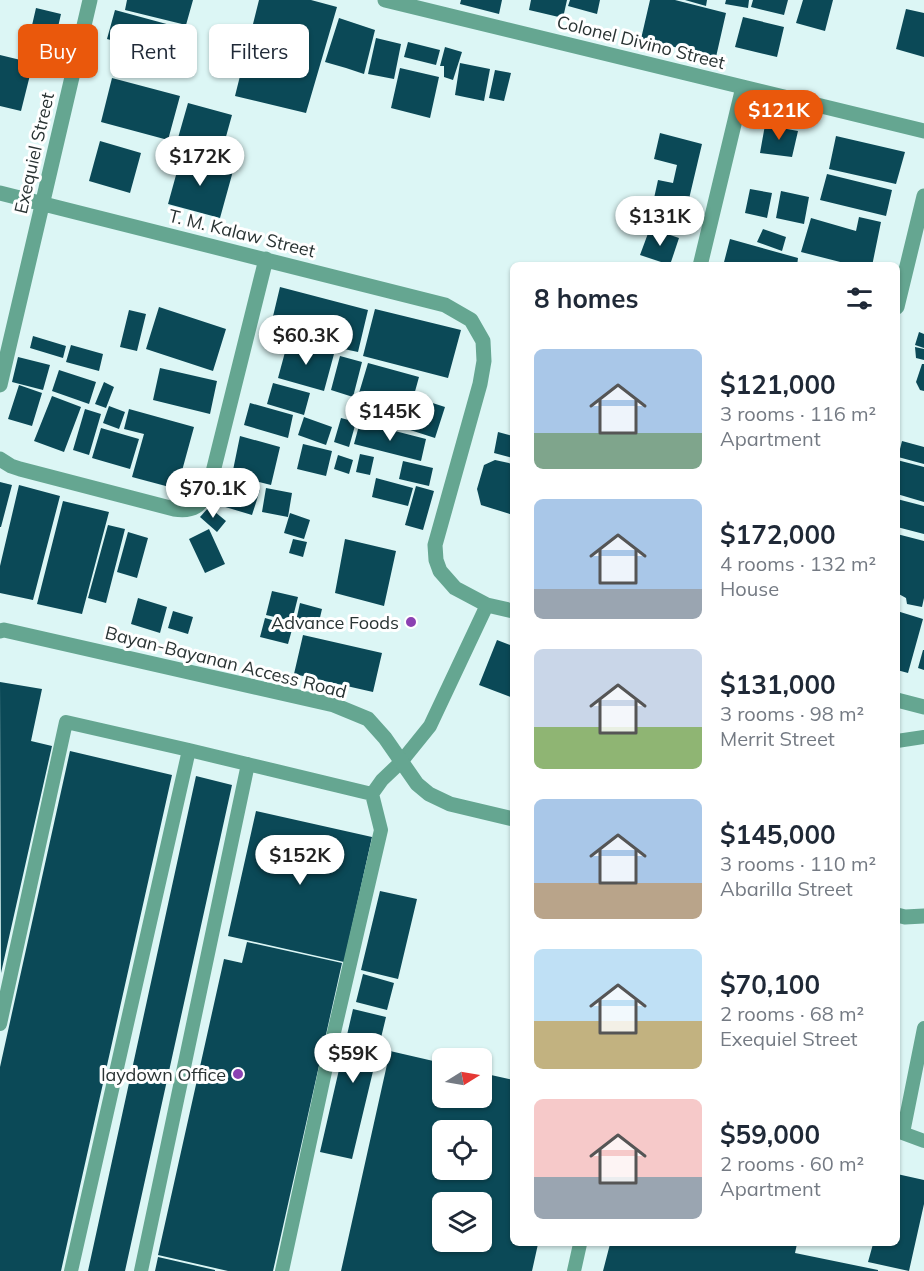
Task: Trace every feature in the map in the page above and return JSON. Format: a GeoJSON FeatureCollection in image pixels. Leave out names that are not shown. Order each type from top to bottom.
{"type":"FeatureCollection","features":[{"type":"Feature","properties":{"kind":"street","name":"Exequiel Street"},"geometry":{"type":"LineString","coordinates":[[0,385],[90,0]]}},
{"type":"Feature","properties":{"kind":"street","name":"Colonel Divino Street"},"geometry":{"type":"LineString","coordinates":[[385,0],[421,4],[924,131]]}},
{"type":"Feature","properties":{"kind":"street"},"geometry":{"type":"LineString","coordinates":[[701,262],[743,87]]}},
{"type":"Feature","properties":{"kind":"street","name":"T. M. Kalaw Street"},"geometry":{"type":"LineString","coordinates":[[0,193],[445,305],[471,320],[483,341],[484,361],[480,384],[435,545],[436,560],[440,571],[455,588],[487,605]]}},
{"type":"Feature","properties":{"kind":"street"},"geometry":{"type":"LineString","coordinates":[[900,295],[924,196]]}},
{"type":"Feature","properties":{"kind":"street"},"geometry":{"type":"LineString","coordinates":[[0,459],[20,469],[174,509],[191,509],[198,505],[209,488],[266,259]]}},
{"type":"Feature","properties":{"kind":"street"},"geometry":{"type":"LineString","coordinates":[[487,605],[510,610]]}},
{"type":"Feature","properties":{"kind":"street","name":"Bayan-Bayanan Access Road"},"geometry":{"type":"LineString","coordinates":[[0,631],[4,630],[334,705],[368,719],[385,738],[417,784],[429,794],[450,804],[510,818]]}},
{"type":"Feature","properties":{"kind":"street"},"geometry":{"type":"LineString","coordinates":[[900,701],[924,707]]}},
{"type":"Feature","properties":{"kind":"street"},"geometry":{"type":"LineString","coordinates":[[900,916],[924,916]]}},
{"type":"Feature","properties":{"kind":"lane"},"geometry":{"type":"LineString","coordinates":[[282,1271],[328,1056],[381,830],[372,794],[381,780],[401,762],[430,726],[487,605]]}},
{"type":"Feature","properties":{"kind":"lane"},"geometry":{"type":"LineString","coordinates":[[0,1024],[66,722],[372,794]]}},
{"type":"Feature","properties":{"kind":"lane"},"geometry":{"type":"LineString","coordinates":[[900,741],[924,737]]}},
{"type":"Feature","properties":{"kind":"lane"},"geometry":{"type":"LineString","coordinates":[[71,1271],[189,750]]}},
{"type":"Feature","properties":{"kind":"lane"},"geometry":{"type":"LineString","coordinates":[[141,1271],[248,764]]}},
{"type":"Feature","properties":{"kind":"lane"},"geometry":{"type":"LineString","coordinates":[[924,1028],[900,1132],[924,1141]]}},
{"type":"Feature","properties":{"kind":"lane"},"geometry":{"type":"LineString","coordinates":[[573,1271],[579,1246]]}},
{"type":"Feature","properties":{"kind":"building"},"geometry":{"type":"Polygon","coordinates":[[[127,0],[193,0],[186,24],[125,10],[127,0]]]}},
{"type":"Feature","properties":{"kind":"building"},"geometry":{"type":"Polygon","coordinates":[[[259,0],[311,0],[337,7],[306,113],[235,96],[240,78],[309,78],[309,24],[253,24],[259,0]]]}},
{"type":"Feature","properties":{"kind":"building"},"geometry":{"type":"Polygon","coordinates":[[[461,0],[502,0],[499,14],[460,4],[461,0]]]}},
{"type":"Feature","properties":{"kind":"building"},"geometry":{"type":"Polygon","coordinates":[[[531,0],[567,0],[563,18],[529,10],[531,0]]]}},
{"type":"Feature","properties":{"kind":"building"},"geometry":{"type":"Polygon","coordinates":[[[570,0],[600,0],[597,14],[568,6],[570,0]]]}},
{"type":"Feature","properties":{"kind":"building"},"geometry":{"type":"Polygon","coordinates":[[[650,0],[675,0],[726,13],[716,57],[641,39],[650,0]]]}},
{"type":"Feature","properties":{"kind":"building"},"geometry":{"type":"Polygon","coordinates":[[[685,0],[707,0],[706,6],[685,0]]]}},
{"type":"Feature","properties":{"kind":"building"},"geometry":{"type":"Polygon","coordinates":[[[726,0],[749,0],[748,8],[725,4],[726,0]]]}},
{"type":"Feature","properties":{"kind":"building"},"geometry":{"type":"Polygon","coordinates":[[[753,0],[788,0],[784,15],[751,7],[753,0]]]}},
{"type":"Feature","properties":{"kind":"building"},"geometry":{"type":"Polygon","coordinates":[[[803,0],[833,0],[825,31],[796,23],[803,0]]]}},
{"type":"Feature","properties":{"kind":"building"},"geometry":{"type":"Polygon","coordinates":[[[36,8],[61,14],[59,24],[32,24],[36,8]]]}},
{"type":"Feature","properties":{"kind":"building"},"geometry":{"type":"Polygon","coordinates":[[[906,9],[924,13],[924,57],[896,49],[906,9]]]}},
{"type":"Feature","properties":{"kind":"building"},"geometry":{"type":"Polygon","coordinates":[[[115,10],[167,24],[111,24],[115,10]]]}},
{"type":"Feature","properties":{"kind":"building"},"geometry":{"type":"Polygon","coordinates":[[[743,17],[784,27],[777,57],[735,47],[743,17]]]}},
{"type":"Feature","properties":{"kind":"building"},"geometry":{"type":"Polygon","coordinates":[[[339,18],[375,30],[364,74],[325,62],[339,18]]]}},
{"type":"Feature","properties":{"kind":"building"},"geometry":{"type":"Polygon","coordinates":[[[376,38],[401,44],[394,79],[368,74],[376,38]]]}},
{"type":"Feature","properties":{"kind":"building"},"geometry":{"type":"Polygon","coordinates":[[[408,42],[440,50],[436,65],[404,57],[408,42]]]}},
{"type":"Feature","properties":{"kind":"building"},"geometry":{"type":"Polygon","coordinates":[[[445,47],[462,52],[453,80],[444,77],[444,66],[440,66],[445,47]]]}},
{"type":"Feature","properties":{"kind":"building"},"geometry":{"type":"Polygon","coordinates":[[[0,55],[18,59],[18,78],[29,78],[21,111],[0,106],[0,55]]]}},
{"type":"Feature","properties":{"kind":"building"},"geometry":{"type":"Polygon","coordinates":[[[460,63],[490,69],[484,101],[455,95],[460,63]]]}},
{"type":"Feature","properties":{"kind":"building"},"geometry":{"type":"Polygon","coordinates":[[[400,68],[439,77],[430,118],[391,108],[400,68]]]}},
{"type":"Feature","properties":{"kind":"building"},"geometry":{"type":"Polygon","coordinates":[[[495,70],[511,73],[504,101],[489,98],[495,70]]]}},
{"type":"Feature","properties":{"kind":"building"},"geometry":{"type":"Polygon","coordinates":[[[112,78],[180,96],[168,140],[101,122],[112,78]]]}},
{"type":"Feature","properties":{"kind":"building"},"geometry":{"type":"Polygon","coordinates":[[[188,103],[232,115],[222,151],[178,138],[188,103]]]}},
{"type":"Feature","properties":{"kind":"building"},"geometry":{"type":"Polygon","coordinates":[[[765,125],[798,131],[792,157],[760,153],[765,125]]]}},
{"type":"Feature","properties":{"kind":"building"},"geometry":{"type":"Polygon","coordinates":[[[660,133],[702,144],[684,220],[651,212],[658,180],[673,183],[677,165],[654,159],[660,133]]]}},
{"type":"Feature","properties":{"kind":"building"},"geometry":{"type":"Polygon","coordinates":[[[836,136],[905,152],[896,184],[829,169],[836,136]]]}},
{"type":"Feature","properties":{"kind":"building"},"geometry":{"type":"Polygon","coordinates":[[[100,141],[141,153],[130,193],[89,181],[100,141]]]}},
{"type":"Feature","properties":{"kind":"building"},"geometry":{"type":"Polygon","coordinates":[[[181,157],[233,171],[220,218],[168,204],[181,157]]]}},
{"type":"Feature","properties":{"kind":"building"},"geometry":{"type":"Polygon","coordinates":[[[827,174],[892,190],[886,216],[820,200],[827,174]]]}},
{"type":"Feature","properties":{"kind":"building"},"geometry":{"type":"Polygon","coordinates":[[[750,189],[772,193],[767,218],[745,213],[750,189]]]}},
{"type":"Feature","properties":{"kind":"building"},"geometry":{"type":"Polygon","coordinates":[[[781,191],[809,197],[804,224],[776,218],[781,191]]]}},
{"type":"Feature","properties":{"kind":"building"},"geometry":{"type":"Polygon","coordinates":[[[859,217],[881,222],[873,262],[840,262],[801,252],[811,218],[856,231],[859,217]]]}},
{"type":"Feature","properties":{"kind":"building"},"geometry":{"type":"Polygon","coordinates":[[[650,228],[679,238],[671,262],[661,262],[640,255],[650,228]]]}},
{"type":"Feature","properties":{"kind":"building"},"geometry":{"type":"Polygon","coordinates":[[[763,229],[786,237],[782,251],[757,242],[763,229]]]}},
{"type":"Feature","properties":{"kind":"building"},"geometry":{"type":"Polygon","coordinates":[[[730,239],[798,258],[798,262],[724,262],[730,239]]]}},
{"type":"Feature","properties":{"kind":"building"},"geometry":{"type":"Polygon","coordinates":[[[280,287],[368,310],[358,352],[269,333],[280,287]]]}},
{"type":"Feature","properties":{"kind":"building"},"geometry":{"type":"Polygon","coordinates":[[[159,307],[226,329],[213,371],[146,349],[159,307]]]}},
{"type":"Feature","properties":{"kind":"building"},"geometry":{"type":"Polygon","coordinates":[[[375,309],[461,330],[448,378],[363,356],[375,309]]]}},
{"type":"Feature","properties":{"kind":"building"},"geometry":{"type":"Polygon","coordinates":[[[129,310],[146,314],[137,351],[120,347],[129,310]]]}},
{"type":"Feature","properties":{"kind":"building"},"geometry":{"type":"Polygon","coordinates":[[[919,332],[924,334],[924,348],[915,345],[919,332]]]}},
{"type":"Feature","properties":{"kind":"building"},"geometry":{"type":"Polygon","coordinates":[[[33,336],[66,346],[63,358],[30,348],[33,336]]]}},
{"type":"Feature","properties":{"kind":"building"},"geometry":{"type":"Polygon","coordinates":[[[288,341],[334,354],[324,391],[278,378],[288,341]]]}},
{"type":"Feature","properties":{"kind":"building"},"geometry":{"type":"Polygon","coordinates":[[[71,345],[103,354],[99,371],[66,362],[71,345]]]}},
{"type":"Feature","properties":{"kind":"building"},"geometry":{"type":"Polygon","coordinates":[[[915,347],[924,349],[924,360],[916,358],[915,347]]]}},
{"type":"Feature","properties":{"kind":"building"},"geometry":{"type":"Polygon","coordinates":[[[340,356],[362,362],[353,397],[331,390],[340,356]]]}},
{"type":"Feature","properties":{"kind":"building"},"geometry":{"type":"Polygon","coordinates":[[[18,357],[50,365],[43,390],[12,382],[18,357]]]}},
{"type":"Feature","properties":{"kind":"building"},"geometry":{"type":"Polygon","coordinates":[[[368,363],[419,377],[406,424],[388,418],[393,402],[359,393],[368,363]]]}},
{"type":"Feature","properties":{"kind":"building"},"geometry":{"type":"Polygon","coordinates":[[[922,364],[924,364],[924,391],[920,390],[916,382],[922,364]]]}},
{"type":"Feature","properties":{"kind":"building"},"geometry":{"type":"Polygon","coordinates":[[[160,368],[217,381],[210,414],[153,400],[160,368]]]}},
{"type":"Feature","properties":{"kind":"building"},"geometry":{"type":"Polygon","coordinates":[[[59,370],[96,382],[89,404],[52,391],[59,370]]]}},
{"type":"Feature","properties":{"kind":"building"},"geometry":{"type":"Polygon","coordinates":[[[104,382],[114,387],[106,408],[95,404],[104,382]]]}},
{"type":"Feature","properties":{"kind":"building"},"geometry":{"type":"Polygon","coordinates":[[[273,383],[310,393],[304,415],[267,404],[273,383]]]}},
{"type":"Feature","properties":{"kind":"building"},"geometry":{"type":"Polygon","coordinates":[[[19,385],[42,393],[32,426],[8,419],[19,385]]]}},
{"type":"Feature","properties":{"kind":"building"},"geometry":{"type":"Polygon","coordinates":[[[52,396],[81,407],[64,452],[34,441],[52,396]]]}},
{"type":"Feature","properties":{"kind":"building"},"geometry":{"type":"Polygon","coordinates":[[[417,398],[445,407],[435,438],[407,429],[417,398]]]}},
{"type":"Feature","properties":{"kind":"building"},"geometry":{"type":"Polygon","coordinates":[[[250,403],[293,415],[288,438],[244,425],[250,403]]]}},
{"type":"Feature","properties":{"kind":"building"},"geometry":{"type":"Polygon","coordinates":[[[109,406],[125,412],[119,429],[103,423],[109,406]]]}},
{"type":"Feature","properties":{"kind":"building"},"geometry":{"type":"Polygon","coordinates":[[[85,409],[101,414],[89,455],[73,450],[85,409]]]}},
{"type":"Feature","properties":{"kind":"building"},"geometry":{"type":"Polygon","coordinates":[[[129,409],[194,427],[177,489],[132,477],[144,434],[124,429],[129,409]]]}},
{"type":"Feature","properties":{"kind":"building"},"geometry":{"type":"Polygon","coordinates":[[[304,417],[332,427],[326,445],[298,435],[304,417]]]}},
{"type":"Feature","properties":{"kind":"building"},"geometry":{"type":"Polygon","coordinates":[[[341,418],[356,422],[349,447],[334,442],[341,418]]]}},
{"type":"Feature","properties":{"kind":"building"},"geometry":{"type":"Polygon","coordinates":[[[360,422],[426,439],[421,461],[354,444],[360,422]]]}},
{"type":"Feature","properties":{"kind":"building"},"geometry":{"type":"Polygon","coordinates":[[[101,428],[139,439],[130,469],[92,458],[101,428]]]}},
{"type":"Feature","properties":{"kind":"building"},"geometry":{"type":"Polygon","coordinates":[[[498,432],[510,435],[510,457],[494,453],[498,432]]]}},
{"type":"Feature","properties":{"kind":"building"},"geometry":{"type":"Polygon","coordinates":[[[240,436],[280,447],[271,485],[232,475],[240,436]]]}},
{"type":"Feature","properties":{"kind":"building"},"geometry":{"type":"Polygon","coordinates":[[[902,441],[924,447],[924,464],[900,458],[902,441]]]}},
{"type":"Feature","properties":{"kind":"building"},"geometry":{"type":"Polygon","coordinates":[[[303,444],[332,451],[326,476],[297,469],[303,444]]]}},
{"type":"Feature","properties":{"kind":"building"},"geometry":{"type":"Polygon","coordinates":[[[360,454],[374,457],[370,475],[356,472],[360,454]]]}},
{"type":"Feature","properties":{"kind":"building"},"geometry":{"type":"Polygon","coordinates":[[[338,455],[353,460],[349,474],[334,469],[338,455]]]}},
{"type":"Feature","properties":{"kind":"building"},"geometry":{"type":"Polygon","coordinates":[[[495,460],[510,463],[510,514],[481,505],[477,489],[484,465],[495,460]]]}},
{"type":"Feature","properties":{"kind":"building"},"geometry":{"type":"Polygon","coordinates":[[[403,461],[433,468],[429,486],[399,479],[403,461]]]}},
{"type":"Feature","properties":{"kind":"building"},"geometry":{"type":"Polygon","coordinates":[[[900,461],[924,467],[924,502],[900,495],[900,461]]]}},
{"type":"Feature","properties":{"kind":"building"},"geometry":{"type":"Polygon","coordinates":[[[376,478],[413,488],[408,506],[372,497],[376,478]]]}},
{"type":"Feature","properties":{"kind":"building"},"geometry":{"type":"Polygon","coordinates":[[[230,480],[260,490],[252,515],[222,506],[230,480]]]}},
{"type":"Feature","properties":{"kind":"building"},"geometry":{"type":"Polygon","coordinates":[[[0,482],[12,485],[1,527],[0,527],[0,482]]]}},
{"type":"Feature","properties":{"kind":"building"},"geometry":{"type":"Polygon","coordinates":[[[19,485],[60,496],[33,600],[0,593],[0,566],[19,485]]]}},
{"type":"Feature","properties":{"kind":"building"},"geometry":{"type":"Polygon","coordinates":[[[416,486],[434,491],[423,530],[405,525],[416,486]]]}},
{"type":"Feature","properties":{"kind":"building"},"geometry":{"type":"Polygon","coordinates":[[[266,488],[292,493],[288,517],[262,512],[266,488]]]}},
{"type":"Feature","properties":{"kind":"building"},"geometry":{"type":"Polygon","coordinates":[[[900,500],[924,506],[924,534],[900,528],[900,500]]]}},
{"type":"Feature","properties":{"kind":"building"},"geometry":{"type":"Polygon","coordinates":[[[63,501],[109,512],[82,614],[37,604],[63,501]]]}},
{"type":"Feature","properties":{"kind":"building"},"geometry":{"type":"Polygon","coordinates":[[[209,507],[226,521],[217,532],[200,517],[209,507]]]}},
{"type":"Feature","properties":{"kind":"building"},"geometry":{"type":"Polygon","coordinates":[[[290,513],[310,520],[304,539],[284,533],[290,513]]]}},
{"type":"Feature","properties":{"kind":"building"},"geometry":{"type":"Polygon","coordinates":[[[108,525],[125,529],[106,603],[88,598],[108,525]]]}},
{"type":"Feature","properties":{"kind":"building"},"geometry":{"type":"Polygon","coordinates":[[[209,529],[225,564],[205,573],[189,539],[209,529]]]}},
{"type":"Feature","properties":{"kind":"building"},"geometry":{"type":"Polygon","coordinates":[[[128,532],[148,538],[137,578],[117,572],[128,532]]]}},
{"type":"Feature","properties":{"kind":"building"},"geometry":{"type":"Polygon","coordinates":[[[900,535],[924,541],[922,607],[907,604],[906,598],[900,595],[900,535]]]}},
{"type":"Feature","properties":{"kind":"building"},"geometry":{"type":"Polygon","coordinates":[[[293,539],[307,542],[303,557],[289,553],[293,539]]]}},
{"type":"Feature","properties":{"kind":"building"},"geometry":{"type":"Polygon","coordinates":[[[345,539],[396,551],[384,606],[335,593],[345,539]]]}},
{"type":"Feature","properties":{"kind":"building"},"geometry":{"type":"Polygon","coordinates":[[[272,591],[298,597],[292,621],[266,615],[272,591]]]}},
{"type":"Feature","properties":{"kind":"building"},"geometry":{"type":"Polygon","coordinates":[[[138,598],[167,607],[160,633],[131,624],[138,598]]]}},
{"type":"Feature","properties":{"kind":"building"},"geometry":{"type":"Polygon","coordinates":[[[300,603],[322,609],[318,626],[296,621],[300,603]]]}},
{"type":"Feature","properties":{"kind":"building"},"geometry":{"type":"Polygon","coordinates":[[[173,611],[193,617],[188,634],[168,628],[173,611]]]}},
{"type":"Feature","properties":{"kind":"building"},"geometry":{"type":"Polygon","coordinates":[[[900,612],[923,619],[908,673],[900,671],[900,612]]]}},
{"type":"Feature","properties":{"kind":"building"},"geometry":{"type":"Polygon","coordinates":[[[265,618],[293,626],[288,644],[260,637],[265,618]]]}},
{"type":"Feature","properties":{"kind":"building"},"geometry":{"type":"Polygon","coordinates":[[[303,635],[382,653],[373,692],[294,674],[303,635]]]}},
{"type":"Feature","properties":{"kind":"building"},"geometry":{"type":"Polygon","coordinates":[[[497,640],[510,645],[510,697],[479,685],[497,640]]]}},
{"type":"Feature","properties":{"kind":"building"},"geometry":{"type":"Polygon","coordinates":[[[924,650],[924,670],[918,668],[924,650]]]}},
{"type":"Feature","properties":{"kind":"building"},"geometry":{"type":"Polygon","coordinates":[[[0,682],[42,689],[31,741],[52,746],[1,973],[0,682]]]}},
{"type":"Feature","properties":{"kind":"building"},"geometry":{"type":"Polygon","coordinates":[[[70,751],[172,775],[61,1271],[0,1271],[0,1067],[70,751]]]}},
{"type":"Feature","properties":{"kind":"building"},"geometry":{"type":"Polygon","coordinates":[[[196,776],[232,785],[125,1271],[88,1271],[196,776]]]}},
{"type":"Feature","properties":{"kind":"building"},"geometry":{"type":"Polygon","coordinates":[[[256,811],[372,837],[344,962],[228,936],[256,811]]]}},
{"type":"Feature","properties":{"kind":"building"},"geometry":{"type":"Polygon","coordinates":[[[380,891],[417,899],[398,979],[361,970],[380,891]]]}},
{"type":"Feature","properties":{"kind":"building"},"geometry":{"type":"Polygon","coordinates":[[[247,942],[342,963],[273,1271],[228,1271],[158,1255],[224,959],[242,963],[247,942]]]}},
{"type":"Feature","properties":{"kind":"building"},"geometry":{"type":"Polygon","coordinates":[[[363,974],[394,983],[387,1010],[356,1002],[363,974]]]}},
{"type":"Feature","properties":{"kind":"building"},"geometry":{"type":"Polygon","coordinates":[[[353,1009],[386,1017],[352,1159],[320,1152],[353,1009]]]}},
{"type":"Feature","properties":{"kind":"building"},"geometry":{"type":"Polygon","coordinates":[[[390,1051],[432,1061],[432,1108],[492,1108],[492,1075],[510,1079],[510,1246],[538,1246],[532,1271],[341,1271],[390,1051]]]}},
{"type":"Feature","properties":{"kind":"building"},"geometry":{"type":"Polygon","coordinates":[[[900,1175],[924,1180],[924,1204],[909,1271],[868,1262],[872,1246],[900,1246],[900,1175]]]}},
{"type":"Feature","properties":{"kind":"building"},"geometry":{"type":"Polygon","coordinates":[[[609,1246],[797,1246],[795,1253],[878,1270],[878,1271],[603,1271],[609,1246]]]}},
{"type":"Feature","properties":{"kind":"building"},"geometry":{"type":"Polygon","coordinates":[[[158,1257],[215,1270],[215,1271],[155,1271],[158,1257]]]}},
{"type":"Feature","properties":{"kind":"place","name":"Advance Foods"},"geometry":{"type":"Point","coordinates":[411,622]}},
{"type":"Feature","properties":{"kind":"place","name":"laydown Office"},"geometry":{"type":"Point","coordinates":[238,1074]}}]}
